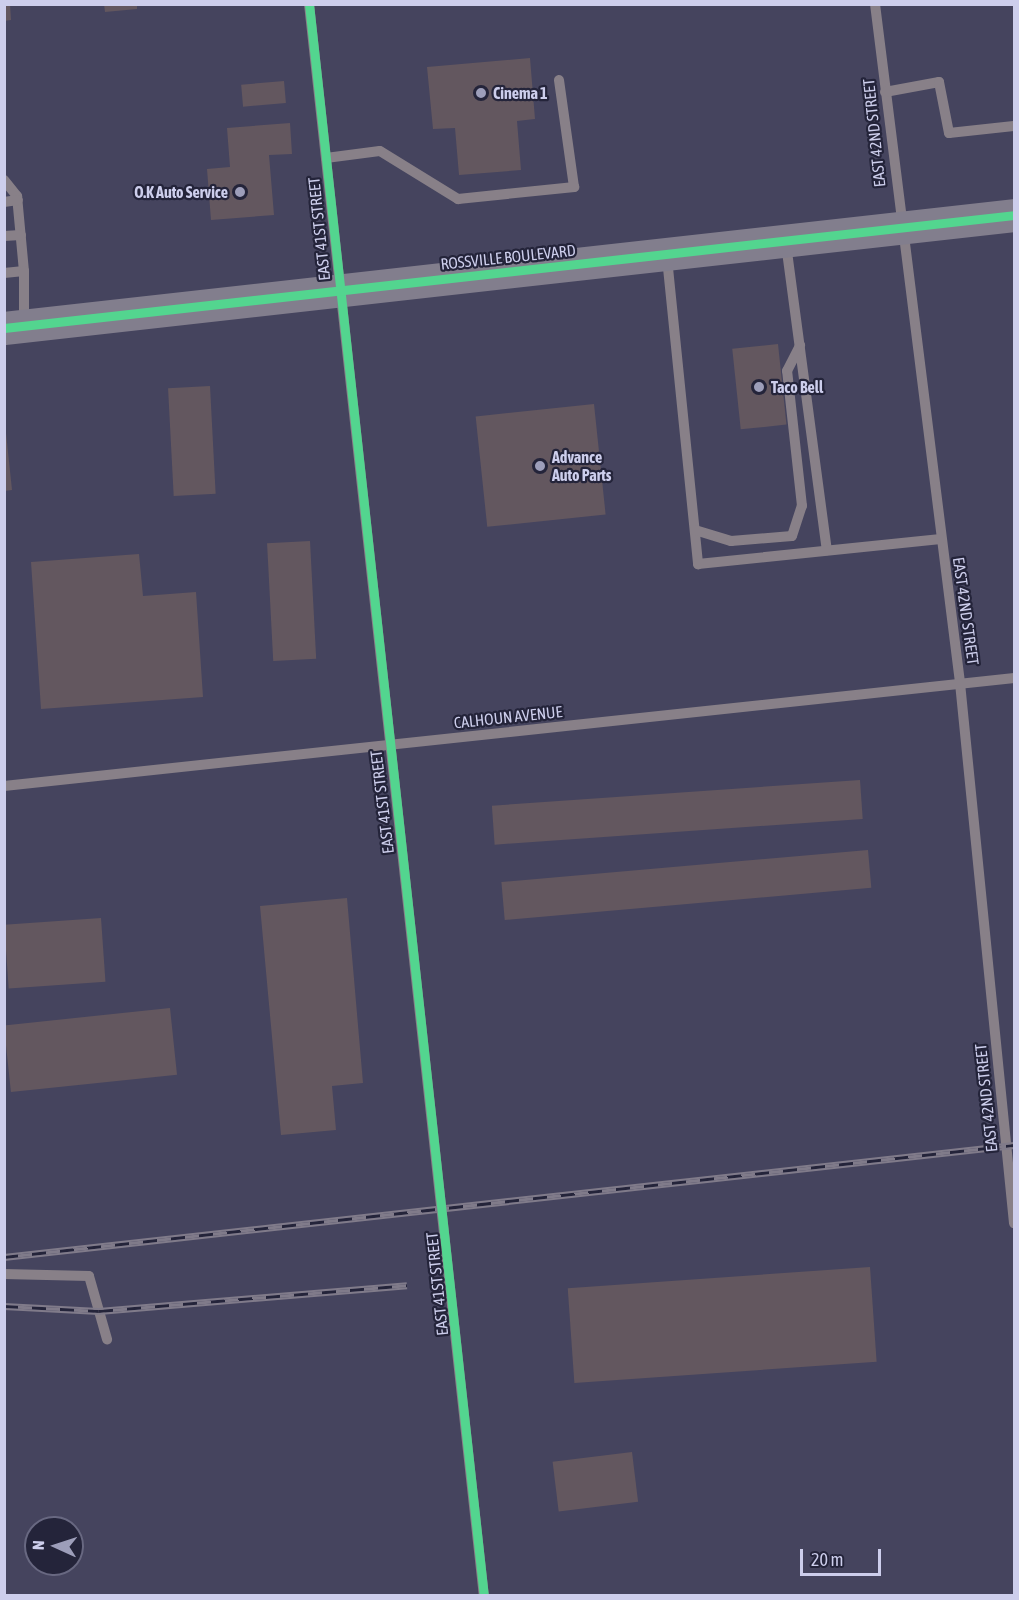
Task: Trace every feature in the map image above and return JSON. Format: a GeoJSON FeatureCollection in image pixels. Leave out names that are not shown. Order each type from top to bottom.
{"type":"FeatureCollection","features":[{"type":"Feature","properties":{"kind":"highway","name":"ROSSVILLE BOULEVARD"},"geometry":{"type":"LineString","coordinates":[[14,327],[1014,215]]}},
{"type":"Feature","properties":{"kind":"street","name":"EAST 41ST STREET"},"geometry":{"type":"LineString","coordinates":[[309,4],[484,1596]]}},
{"type":"Feature","properties":{"kind":"street","name":"EAST 42ND STREET"},"geometry":{"type":"LineString","coordinates":[[875,4],[900,228],[960,683],[1014,1223]]}},
{"type":"Feature","properties":{"kind":"street"},"geometry":{"type":"LineString","coordinates":[[326,158],[380,151],[458,199],[574,187],[559,80]]}},
{"type":"Feature","properties":{"kind":"street"},"geometry":{"type":"LineString","coordinates":[[885,93],[939,82],[950,133],[1014,126]]}},
{"type":"Feature","properties":{"kind":"street"},"geometry":{"type":"LineString","coordinates":[[4,180],[18,200],[24,271],[14,327]]}},
{"type":"Feature","properties":{"kind":"street"},"geometry":{"type":"LineString","coordinates":[[4,202],[18,200]]}},
{"type":"Feature","properties":{"kind":"street"},"geometry":{"type":"LineString","coordinates":[[4,236],[21,235]]}},
{"type":"Feature","properties":{"kind":"street"},"geometry":{"type":"LineString","coordinates":[[786,241],[827,550]]}},
{"type":"Feature","properties":{"kind":"street"},"geometry":{"type":"LineString","coordinates":[[667,255],[699,564],[941,539]]}},
{"type":"Feature","properties":{"kind":"street"},"geometry":{"type":"LineString","coordinates":[[4,273],[24,271]]}},
{"type":"Feature","properties":{"kind":"street"},"geometry":{"type":"LineString","coordinates":[[695,530],[730,541],[792,536],[802,506],[787,371],[800,345]]}},
{"type":"Feature","properties":{"kind":"street","name":"CALHOUN AVENUE"},"geometry":{"type":"LineString","coordinates":[[4,786],[1014,678]]}},
{"type":"Feature","properties":{"kind":"street"},"geometry":{"type":"LineString","coordinates":[[4,1274],[89,1276],[107,1340]]}},
{"type":"Feature","properties":{"kind":"building"},"geometry":{"type":"Polygon","coordinates":[[[4,4],[10,4],[11,20],[4,21],[4,4]]]}},
{"type":"Feature","properties":{"kind":"building"},"geometry":{"type":"Polygon","coordinates":[[[104,4],[137,4],[137,9],[105,12],[104,4]]]}},
{"type":"Feature","properties":{"kind":"building","name":"Cinema 1"},"geometry":{"type":"Polygon","coordinates":[[[530,58],[535,119],[517,121],[521,170],[459,175],[455,128],[433,129],[427,67],[530,58]]]}},
{"type":"Feature","properties":{"kind":"building"},"geometry":{"type":"Polygon","coordinates":[[[284,81],[286,103],[243,107],[241,85],[284,81]]]}},
{"type":"Feature","properties":{"kind":"building","name":"O.K Auto Service"},"geometry":{"type":"Polygon","coordinates":[[[290,123],[292,154],[269,155],[274,215],[211,220],[207,169],[230,167],[227,128],[290,123]]]}},
{"type":"Feature","properties":{"kind":"building","name":"Taco Bell"},"geometry":{"type":"Polygon","coordinates":[[[778,344],[786,425],[741,429],[732,349],[778,344]]]}},
{"type":"Feature","properties":{"kind":"building"},"geometry":{"type":"Polygon","coordinates":[[[210,386],[216,494],[174,496],[168,388],[210,386]]]}},
{"type":"Feature","properties":{"kind":"building","name":"Advance Auto Parts"},"geometry":{"type":"Polygon","coordinates":[[[594,404],[606,514],[487,527],[476,416],[594,404]]]}},
{"type":"Feature","properties":{"kind":"building"},"geometry":{"type":"Polygon","coordinates":[[[4,414],[12,490],[4,491],[4,414]]]}},
{"type":"Feature","properties":{"kind":"building"},"geometry":{"type":"Polygon","coordinates":[[[310,541],[316,659],[273,661],[267,543],[310,541]]]}},
{"type":"Feature","properties":{"kind":"building"},"geometry":{"type":"Polygon","coordinates":[[[139,554],[143,596],[196,592],[203,697],[41,709],[31,562],[139,554]]]}},
{"type":"Feature","properties":{"kind":"building"},"geometry":{"type":"Polygon","coordinates":[[[860,780],[863,819],[495,845],[492,806],[860,780]]]}},
{"type":"Feature","properties":{"kind":"building"},"geometry":{"type":"Polygon","coordinates":[[[868,850],[871,888],[505,920],[501,882],[868,850]]]}},
{"type":"Feature","properties":{"kind":"building"},"geometry":{"type":"Polygon","coordinates":[[[347,898],[363,1083],[332,1086],[336,1130],[281,1135],[260,906],[347,898]]]}},
{"type":"Feature","properties":{"kind":"building"},"geometry":{"type":"Polygon","coordinates":[[[101,918],[105,982],[9,989],[4,925],[101,918]]]}},
{"type":"Feature","properties":{"kind":"building"},"geometry":{"type":"Polygon","coordinates":[[[170,1008],[177,1075],[11,1092],[4,1025],[170,1008]]]}},
{"type":"Feature","properties":{"kind":"building"},"geometry":{"type":"Polygon","coordinates":[[[870,1267],[877,1362],[574,1383],[568,1288],[870,1267]]]}},
{"type":"Feature","properties":{"kind":"building"},"geometry":{"type":"Polygon","coordinates":[[[632,1452],[638,1502],[559,1511],[553,1462],[632,1452]]]}},
{"type":"Feature","properties":{"kind":"railway"},"geometry":{"type":"LineString","coordinates":[[4,1257],[1014,1145]]}},
{"type":"Feature","properties":{"kind":"railway"},"geometry":{"type":"LineString","coordinates":[[4,1306],[99,1311],[407,1285]]}},
{"type":"Feature","properties":{"kind":"cycle path"},"geometry":{"type":"LineString","coordinates":[[309,4],[484,1596]]}},
{"type":"Feature","properties":{"kind":"cycle path"},"geometry":{"type":"LineString","coordinates":[[4,328],[1014,215]]}},
{"type":"Feature","properties":{"kind":"place","name":"Cinema 1"},"geometry":{"type":"Point","coordinates":[481,93]}},
{"type":"Feature","properties":{"kind":"place","name":"O.K Auto Service"},"geometry":{"type":"Point","coordinates":[240,192]}},
{"type":"Feature","properties":{"kind":"place","name":"Taco Bell"},"geometry":{"type":"Point","coordinates":[759,387]}},
{"type":"Feature","properties":{"kind":"place","name":"Advance Auto Parts"},"geometry":{"type":"Point","coordinates":[540,466]}}]}
